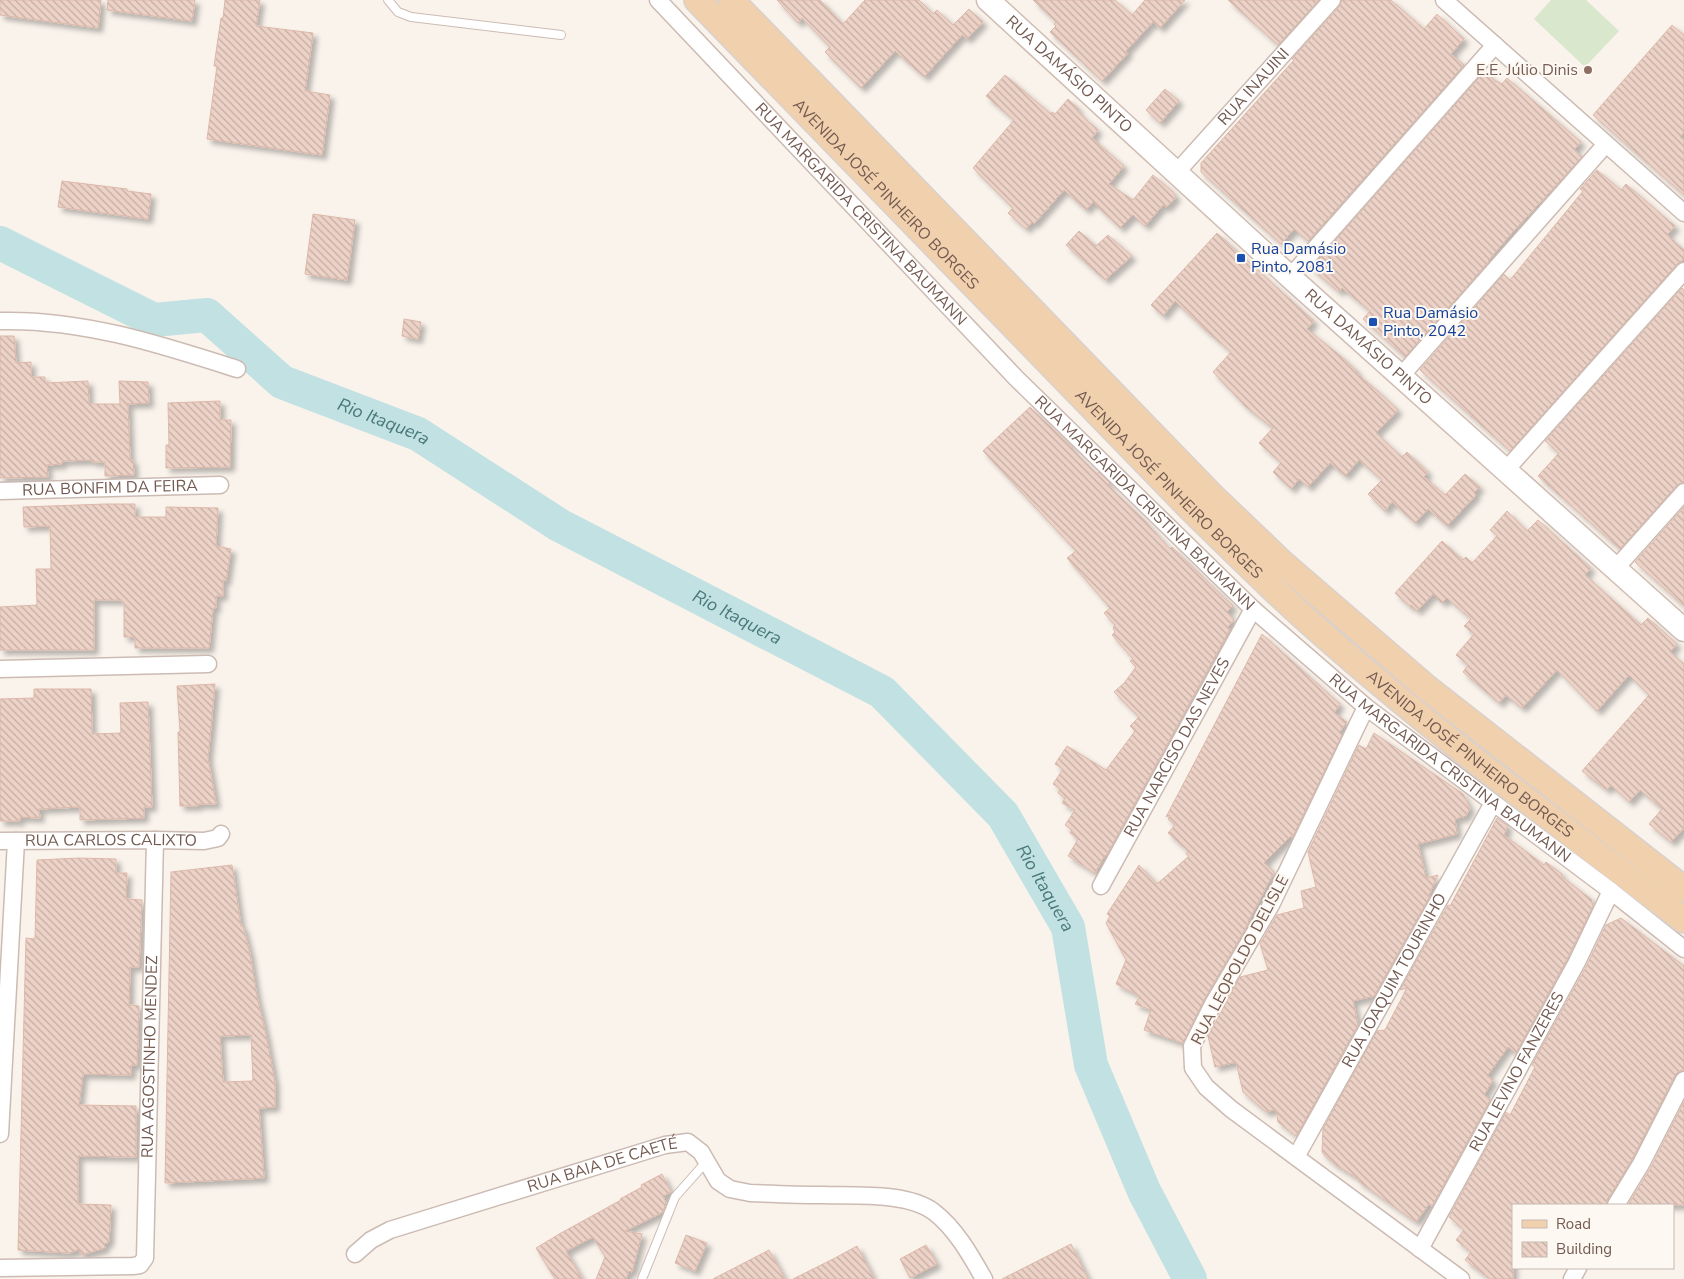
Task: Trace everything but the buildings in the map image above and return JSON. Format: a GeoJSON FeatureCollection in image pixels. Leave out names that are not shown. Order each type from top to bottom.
{"type":"FeatureCollection","features":[{"type":"Feature","properties":{"kind":"main road","name":"AVENIDA JOSÉ PINHEIRO BORGES"},"geometry":{"type":"LineString","coordinates":[[697,0],[1191,510],[1261,578],[1339,649],[1420,716],[1684,920]]}},
{"type":"Feature","properties":{"kind":"main road","name":"AVENIDA JOSÉ PINHEIRO BORGES"},"geometry":{"type":"LineString","coordinates":[[731,0],[1211,495],[1274,555],[1427,688],[1684,890]]}},
{"type":"Feature","properties":{"kind":"street","name":"RUA MARGARIDA CRISTINA BAUMANN"},"geometry":{"type":"LineString","coordinates":[[658,0],[1016,378],[1253,609],[1366,707],[1611,891],[1684,949]]}},
{"type":"Feature","properties":{"kind":"street","name":"RUA DAMÁSIO PINTO"},"geometry":{"type":"LineString","coordinates":[[988,0],[1176,174],[1684,630]]}},
{"type":"Feature","properties":{"kind":"street","name":"RUA INAUINI"},"geometry":{"type":"LineString","coordinates":[[1176,174],[1332,0]]}},
{"type":"Feature","properties":{"kind":"street"},"geometry":{"type":"LineString","coordinates":[[1444,0],[1684,213]]}},
{"type":"Feature","properties":{"kind":"street"},"geometry":{"type":"LineString","coordinates":[[1290,277],[1495,45]]}},
{"type":"Feature","properties":{"kind":"street"},"geometry":{"type":"LineString","coordinates":[[1401,376],[1606,144]]}},
{"type":"Feature","properties":{"kind":"street"},"geometry":{"type":"LineString","coordinates":[[1505,471],[1684,271]]}},
{"type":"Feature","properties":{"kind":"street"},"geometry":{"type":"LineString","coordinates":[[0,321],[22,320],[102,330],[160,344],[236,369]]}},
{"type":"Feature","properties":{"kind":"street","name":"RUA BONFIM DA FEIRA"},"geometry":{"type":"LineString","coordinates":[[0,491],[220,485]]}},
{"type":"Feature","properties":{"kind":"street"},"geometry":{"type":"LineString","coordinates":[[1616,568],[1684,492]]}},
{"type":"Feature","properties":{"kind":"street","name":"RUA NARCISO DAS NEVES"},"geometry":{"type":"LineString","coordinates":[[1101,886],[1253,609]]}},
{"type":"Feature","properties":{"kind":"street"},"geometry":{"type":"LineString","coordinates":[[0,668],[208,664]]}},
{"type":"Feature","properties":{"kind":"street","name":"RUA LEOPOLDO DELISLE"},"geometry":{"type":"LineString","coordinates":[[1366,707],[1270,905],[1213,1004],[1192,1046],[1193,1068],[1206,1087],[1231,1109],[1461,1279]]}},
{"type":"Feature","properties":{"kind":"street","name":"RUA JOAQUIM TOURINHO"},"geometry":{"type":"LineString","coordinates":[[1296,1157],[1493,803]]}},
{"type":"Feature","properties":{"kind":"street","name":"RUA CARLOS CALIXTO"},"geometry":{"type":"LineString","coordinates":[[8,841],[204,841],[218,838],[221,834]]}},
{"type":"Feature","properties":{"kind":"street","name":"RUA AGOSTINHO MENDEZ"},"geometry":{"type":"LineString","coordinates":[[0,1268],[133,1266],[140,1265],[143,1262],[146,1251],[155,840]]}},
{"type":"Feature","properties":{"kind":"street"},"geometry":{"type":"LineString","coordinates":[[0,1134],[8,841]]}},
{"type":"Feature","properties":{"kind":"street","name":"RUA LEVINO FANZERES"},"geometry":{"type":"LineString","coordinates":[[1420,1249],[1577,962],[1611,891]]}},
{"type":"Feature","properties":{"kind":"street"},"geometry":{"type":"LineString","coordinates":[[1617,1204],[1641,1164],[1684,1080]]}},
{"type":"Feature","properties":{"kind":"street","name":"RUA BAIA DE CAETÉ"},"geometry":{"type":"LineString","coordinates":[[354,1254],[371,1240],[390,1230],[666,1145],[688,1142],[701,1152],[718,1181],[730,1189],[750,1194],[881,1196],[907,1200],[933,1211],[947,1224],[970,1254],[984,1279]]}},
{"type":"Feature","properties":{"kind":"lane"},"geometry":{"type":"LineString","coordinates":[[388,0],[398,12],[411,17],[561,35]]}},
{"type":"Feature","properties":{"kind":"lane"},"geometry":{"type":"LineString","coordinates":[[642,1279],[674,1197],[706,1162]]}},
{"type":"Feature","properties":{"kind":"green space"},"geometry":{"type":"Polygon","coordinates":[[[1551,0],[1586,0],[1619,31],[1585,67],[1534,19],[1551,0]]]}},
{"type":"Feature","properties":{"kind":"waterway","name":"Rio Itaquera"},"geometry":{"type":"LineString","coordinates":[[0,243],[154,320],[207,315],[282,382],[418,434],[559,525],[882,692],[1003,815],[1068,927],[1091,1065],[1144,1191],[1190,1279]]}},
{"type":"Feature","properties":{"kind":"place","name":"E.E. Júlio Dinis"},"geometry":{"type":"Point","coordinates":[1588,70]}},
{"type":"Feature","properties":{"kind":"place","name":"Rua Damásio Pinto, 2081"},"geometry":{"type":"Point","coordinates":[1241,258]}},
{"type":"Feature","properties":{"kind":"place","name":"Rua Damásio Pinto, 2042"},"geometry":{"type":"Point","coordinates":[1373,322]}}]}
